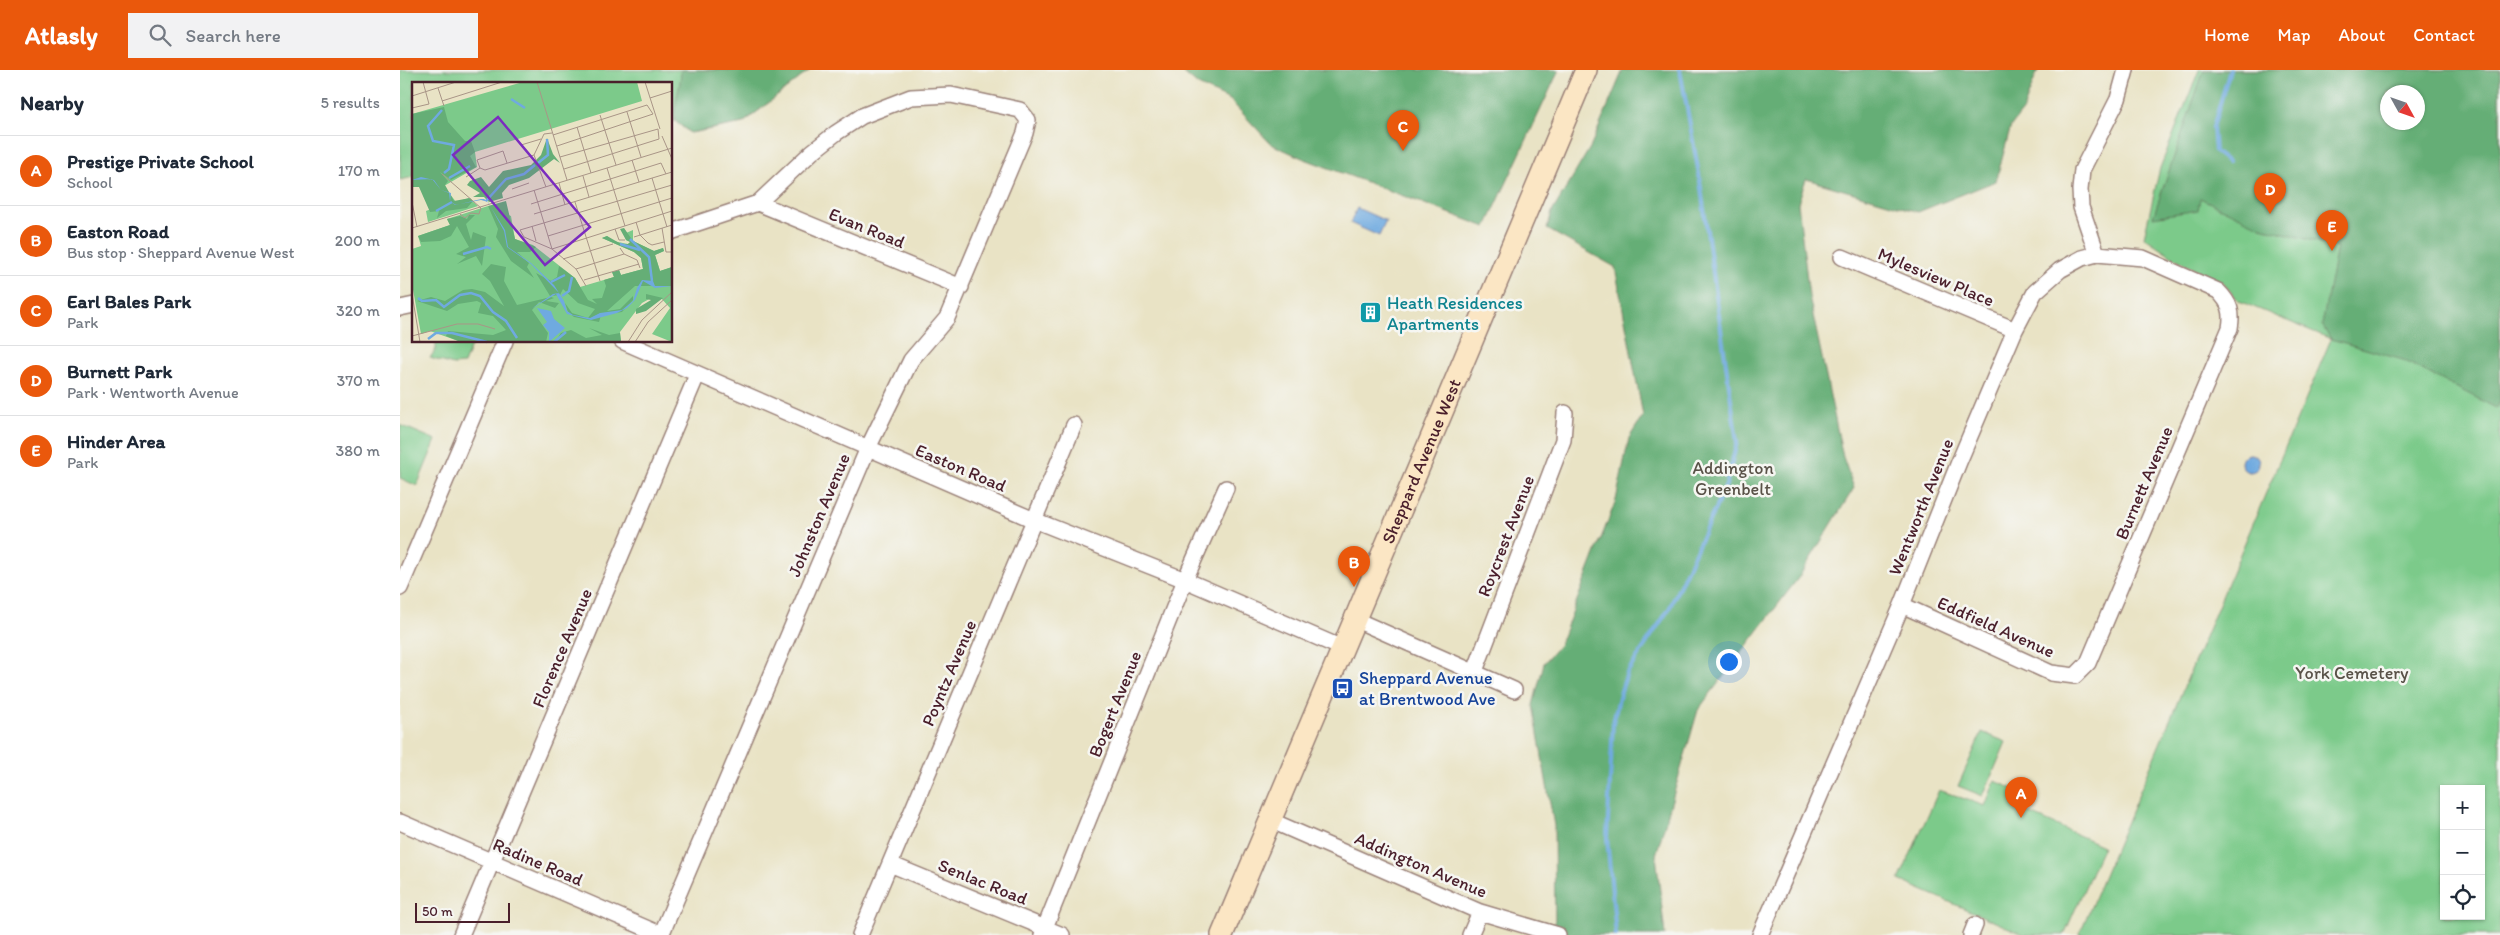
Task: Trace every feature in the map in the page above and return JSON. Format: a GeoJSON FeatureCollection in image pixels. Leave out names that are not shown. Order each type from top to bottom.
{"type":"FeatureCollection","features":[{"type":"Feature","properties":{"kind":"main road","name":"Sheppard Avenue West"},"geometry":{"type":"LineString","coordinates":[[1222,935],[1272,821],[1354,619],[1586,70]]}},
{"type":"Feature","properties":{"kind":"street"},"geometry":{"type":"LineString","coordinates":[[2096,254],[2081,207],[2082,170],[2118,99],[2126,70]]}},
{"type":"Feature","properties":{"kind":"street","name":"Johnston Avenue"},"geometry":{"type":"LineString","coordinates":[[662,935],[868,448],[912,360],[947,318],[1025,133],[1028,120],[1020,110],[952,96],[911,97],[862,116],[836,133],[812,152],[758,203]]}},
{"type":"Feature","properties":{"kind":"street"},"geometry":{"type":"LineString","coordinates":[[672,232],[758,203]]}},
{"type":"Feature","properties":{"kind":"street","name":"Evan Road"},"geometry":{"type":"LineString","coordinates":[[758,203],[960,287]]}},
{"type":"Feature","properties":{"kind":"street","name":"Wentworth Avenue"},"geometry":{"type":"LineString","coordinates":[[1760,935],[1902,605],[1959,462],[2015,330],[2035,292],[2060,270],[2082,258],[2096,254],[2142,258],[2218,291],[2227,300]]}},
{"type":"Feature","properties":{"kind":"street","name":"Mylesview Place"},"geometry":{"type":"LineString","coordinates":[[1842,257],[2015,330]]}},
{"type":"Feature","properties":{"kind":"street","name":"Burnett Avenue"},"geometry":{"type":"LineString","coordinates":[[2075,676],[2088,663],[2230,328],[2232,314],[2227,300]]}},
{"type":"Feature","properties":{"kind":"street"},"geometry":{"type":"LineString","coordinates":[[400,588],[505,342]]}},
{"type":"Feature","properties":{"kind":"street","name":"Easton Road"},"geometry":{"type":"LineString","coordinates":[[624,342],[1034,520],[1185,580],[1342,648]]}},
{"type":"Feature","properties":{"kind":"street","name":"Florence Avenue"},"geometry":{"type":"LineString","coordinates":[[461,935],[697,375]]}},
{"type":"Feature","properties":{"kind":"street","name":"Roycrest Avenue"},"geometry":{"type":"LineString","coordinates":[[1475,671],[1563,440],[1565,413]]}},
{"type":"Feature","properties":{"kind":"street","name":"Poyntz Avenue"},"geometry":{"type":"LineString","coordinates":[[860,935],[1074,425]]}},
{"type":"Feature","properties":{"kind":"street","name":"Bogert Avenue"},"geometry":{"type":"LineString","coordinates":[[1044,932],[1185,580],[1226,488]]}},
{"type":"Feature","properties":{"kind":"street","name":"Eddfield Avenue"},"geometry":{"type":"LineString","coordinates":[[1902,605],[2051,673],[2075,676]]}},
{"type":"Feature","properties":{"kind":"street"},"geometry":{"type":"LineString","coordinates":[[1354,619],[1475,671],[1514,690]]}},
{"type":"Feature","properties":{"kind":"street","name":"Addington Avenue"},"geometry":{"type":"LineString","coordinates":[[1272,821],[1480,912],[1558,935]]}},
{"type":"Feature","properties":{"kind":"street","name":"Radine Road"},"geometry":{"type":"LineString","coordinates":[[400,822],[662,935]]}},
{"type":"Feature","properties":{"kind":"street","name":"Senlac Road"},"geometry":{"type":"LineString","coordinates":[[890,864],[1044,932],[1062,935]]}},
{"type":"Feature","properties":{"kind":"street"},"geometry":{"type":"LineString","coordinates":[[1470,935],[1480,912]]}},
{"type":"Feature","properties":{"kind":"green space"},"geometry":{"type":"Polygon","coordinates":[[[400,70],[810,70],[743,123],[690,133],[675,121],[672,122],[672,82],[412,82],[412,177],[400,180],[400,70]]]}},
{"type":"Feature","properties":{"kind":"green space"},"geometry":{"type":"Polygon","coordinates":[[[681,70],[810,70],[743,123],[690,133],[675,121],[675,108],[681,70]]]}},
{"type":"Feature","properties":{"kind":"green space"},"geometry":{"type":"Polygon","coordinates":[[[1180,70],[1559,70],[1486,227],[1302,158],[1271,144],[1230,100],[1198,85],[1180,70]]]}},
{"type":"Feature","properties":{"kind":"green space","name":"Addington Greenbelt"},"geometry":{"type":"Polygon","coordinates":[[[1623,70],[2038,70],[2023,110],[2011,126],[1996,181],[1918,212],[1806,179],[1798,203],[1809,296],[1843,457],[1854,488],[1799,577],[1698,710],[1656,855],[1665,935],[1555,935],[1554,826],[1533,705],[1544,663],[1560,644],[1616,500],[1629,438],[1643,416],[1615,267],[1547,229],[1552,212],[1591,146],[1623,70]]]}},
{"type":"Feature","properties":{"kind":"green space","name":"York Cemetery"},"geometry":{"type":"Polygon","coordinates":[[[2199,70],[2500,70],[2500,935],[2079,935],[2331,339],[2239,301],[2221,281],[2184,264],[2144,237],[2160,168],[2199,70]]]}},
{"type":"Feature","properties":{"kind":"green space"},"geometry":{"type":"Polygon","coordinates":[[[2204,70],[2500,70],[2500,402],[2496,408],[2403,360],[2331,339],[2322,325],[2337,247],[2261,227],[2200,198],[2198,210],[2153,217],[2204,70]]]}},
{"type":"Feature","properties":{"kind":"green space"},"geometry":{"type":"Polygon","coordinates":[[[436,342],[473,342],[464,364],[453,365],[430,358],[436,349],[436,342]]]}},
{"type":"Feature","properties":{"kind":"green space"},"geometry":{"type":"Polygon","coordinates":[[[400,425],[436,440],[417,486],[400,478],[400,425]]]}},
{"type":"Feature","properties":{"kind":"green space"},"geometry":{"type":"Polygon","coordinates":[[[1982,732],[2006,742],[1983,796],[1958,786],[1982,732]]]}},
{"type":"Feature","properties":{"kind":"green space"},"geometry":{"type":"Polygon","coordinates":[[[1995,781],[2022,792],[2020,809],[2103,846],[2064,935],[2025,935],[1899,880],[1939,790],[1985,806],[1995,781]]]}},
{"type":"Feature","properties":{"kind":"water"},"geometry":{"type":"Polygon","coordinates":[[[1357,208],[1386,221],[1379,236],[1350,223],[1357,208]]]}},
{"type":"Feature","properties":{"kind":"water"},"geometry":{"type":"Polygon","coordinates":[[[2246,454],[2254,454],[2259,459],[2257,470],[2246,472],[2241,467],[2241,459],[2246,454]]]}},
{"type":"Feature","properties":{"kind":"waterway"},"geometry":{"type":"LineString","coordinates":[[1616,935],[1607,838],[1613,723],[1620,694],[1627,673],[1669,609],[1726,485],[1737,442],[1699,174],[1680,70]]}},
{"type":"Feature","properties":{"kind":"waterway"},"geometry":{"type":"LineString","coordinates":[[2228,162],[2215,152],[2213,127],[2230,70]]}},
{"type":"Feature","properties":{"kind":"place","name":"Earl Bales Park"},"geometry":{"type":"Point","coordinates":[1403,151]}},
{"type":"Feature","properties":{"kind":"place","name":"Burnett Park"},"geometry":{"type":"Point","coordinates":[2270,214]}},
{"type":"Feature","properties":{"kind":"place","name":"Hinder Area"},"geometry":{"type":"Point","coordinates":[2332,251]}},
{"type":"Feature","properties":{"kind":"place","name":"Heath Residences Apartments"},"geometry":{"type":"Point","coordinates":[1371,313]}},
{"type":"Feature","properties":{"kind":"place","name":"Easton Road"},"geometry":{"type":"Point","coordinates":[1354,587]}},
{"type":"Feature","properties":{"kind":"place","name":"Sheppard Avenue at Brentwood Ave"},"geometry":{"type":"Point","coordinates":[1343,688]}},
{"type":"Feature","properties":{"kind":"place","name":"Prestige Private School"},"geometry":{"type":"Point","coordinates":[2021,818]}}]}
